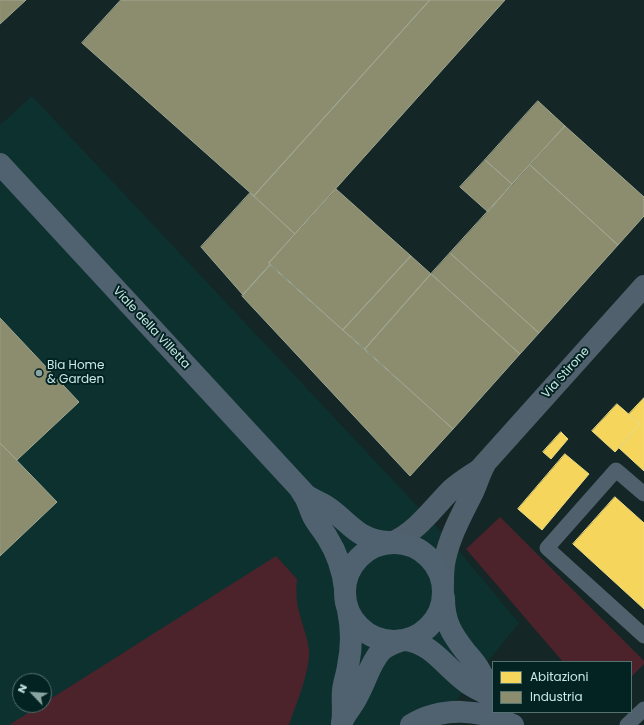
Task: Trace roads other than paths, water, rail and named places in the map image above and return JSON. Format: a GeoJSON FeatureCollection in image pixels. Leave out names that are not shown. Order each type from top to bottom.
{"type":"FeatureCollection","features":[{"type":"Feature","properties":{"kind":"street","name":"Viale della Villetta"},"geometry":{"type":"LineString","coordinates":[[0,164],[301,491],[308,497],[330,508],[361,534],[380,542],[390,542]]}},
{"type":"Feature","properties":{"kind":"street","name":"Via Stirone"},"geometry":{"type":"LineString","coordinates":[[390,542],[400,539],[417,526],[452,489],[479,470],[644,286]]}},
{"type":"Feature","properties":{"kind":"street","name":"Via Stirone"},"geometry":{"type":"LineString","coordinates":[[443,589],[445,560],[451,538],[474,490],[481,471],[488,460]]}},
{"type":"Feature","properties":{"kind":"street","name":"Viale della Villetta"},"geometry":{"type":"LineString","coordinates":[[301,491],[309,503],[313,516],[327,536],[337,556],[350,619],[351,644],[343,691],[344,713],[342,724]]}},
{"type":"Feature","properties":{"kind":"street"},"geometry":{"type":"LineString","coordinates":[[492,696],[480,669],[458,643],[447,624],[440,574],[429,556],[420,549],[400,542],[390,542],[378,545],[360,556],[353,564],[348,574],[346,584],[346,600],[351,615],[357,624],[374,637],[384,640],[412,641],[421,644],[466,682],[492,697]]}},
{"type":"Feature","properties":{"kind":"street"},"geometry":{"type":"LineString","coordinates":[[342,724],[346,714],[358,696],[372,664],[382,651],[403,640],[420,634],[432,624],[442,605],[443,589]]}},
{"type":"Feature","properties":{"kind":"street"},"geometry":{"type":"LineString","coordinates":[[411,725],[423,719],[449,712],[485,715],[513,725]]}},
{"type":"Feature","properties":{"kind":"street"},"geometry":{"type":"LineString","coordinates":[[507,713],[518,725]]}},
{"type":"Feature","properties":{"kind":"lane"},"geometry":{"type":"LineString","coordinates":[[644,494],[616,470],[547,548],[644,636]]}},
{"type":"Feature","properties":{"kind":"lane"},"geometry":{"type":"LineString","coordinates":[[627,725],[644,709]]}},
{"type":"Feature","properties":{"kind":"place","name":"Bia Home & Garden"},"geometry":{"type":"Point","coordinates":[39,373]}}]}
